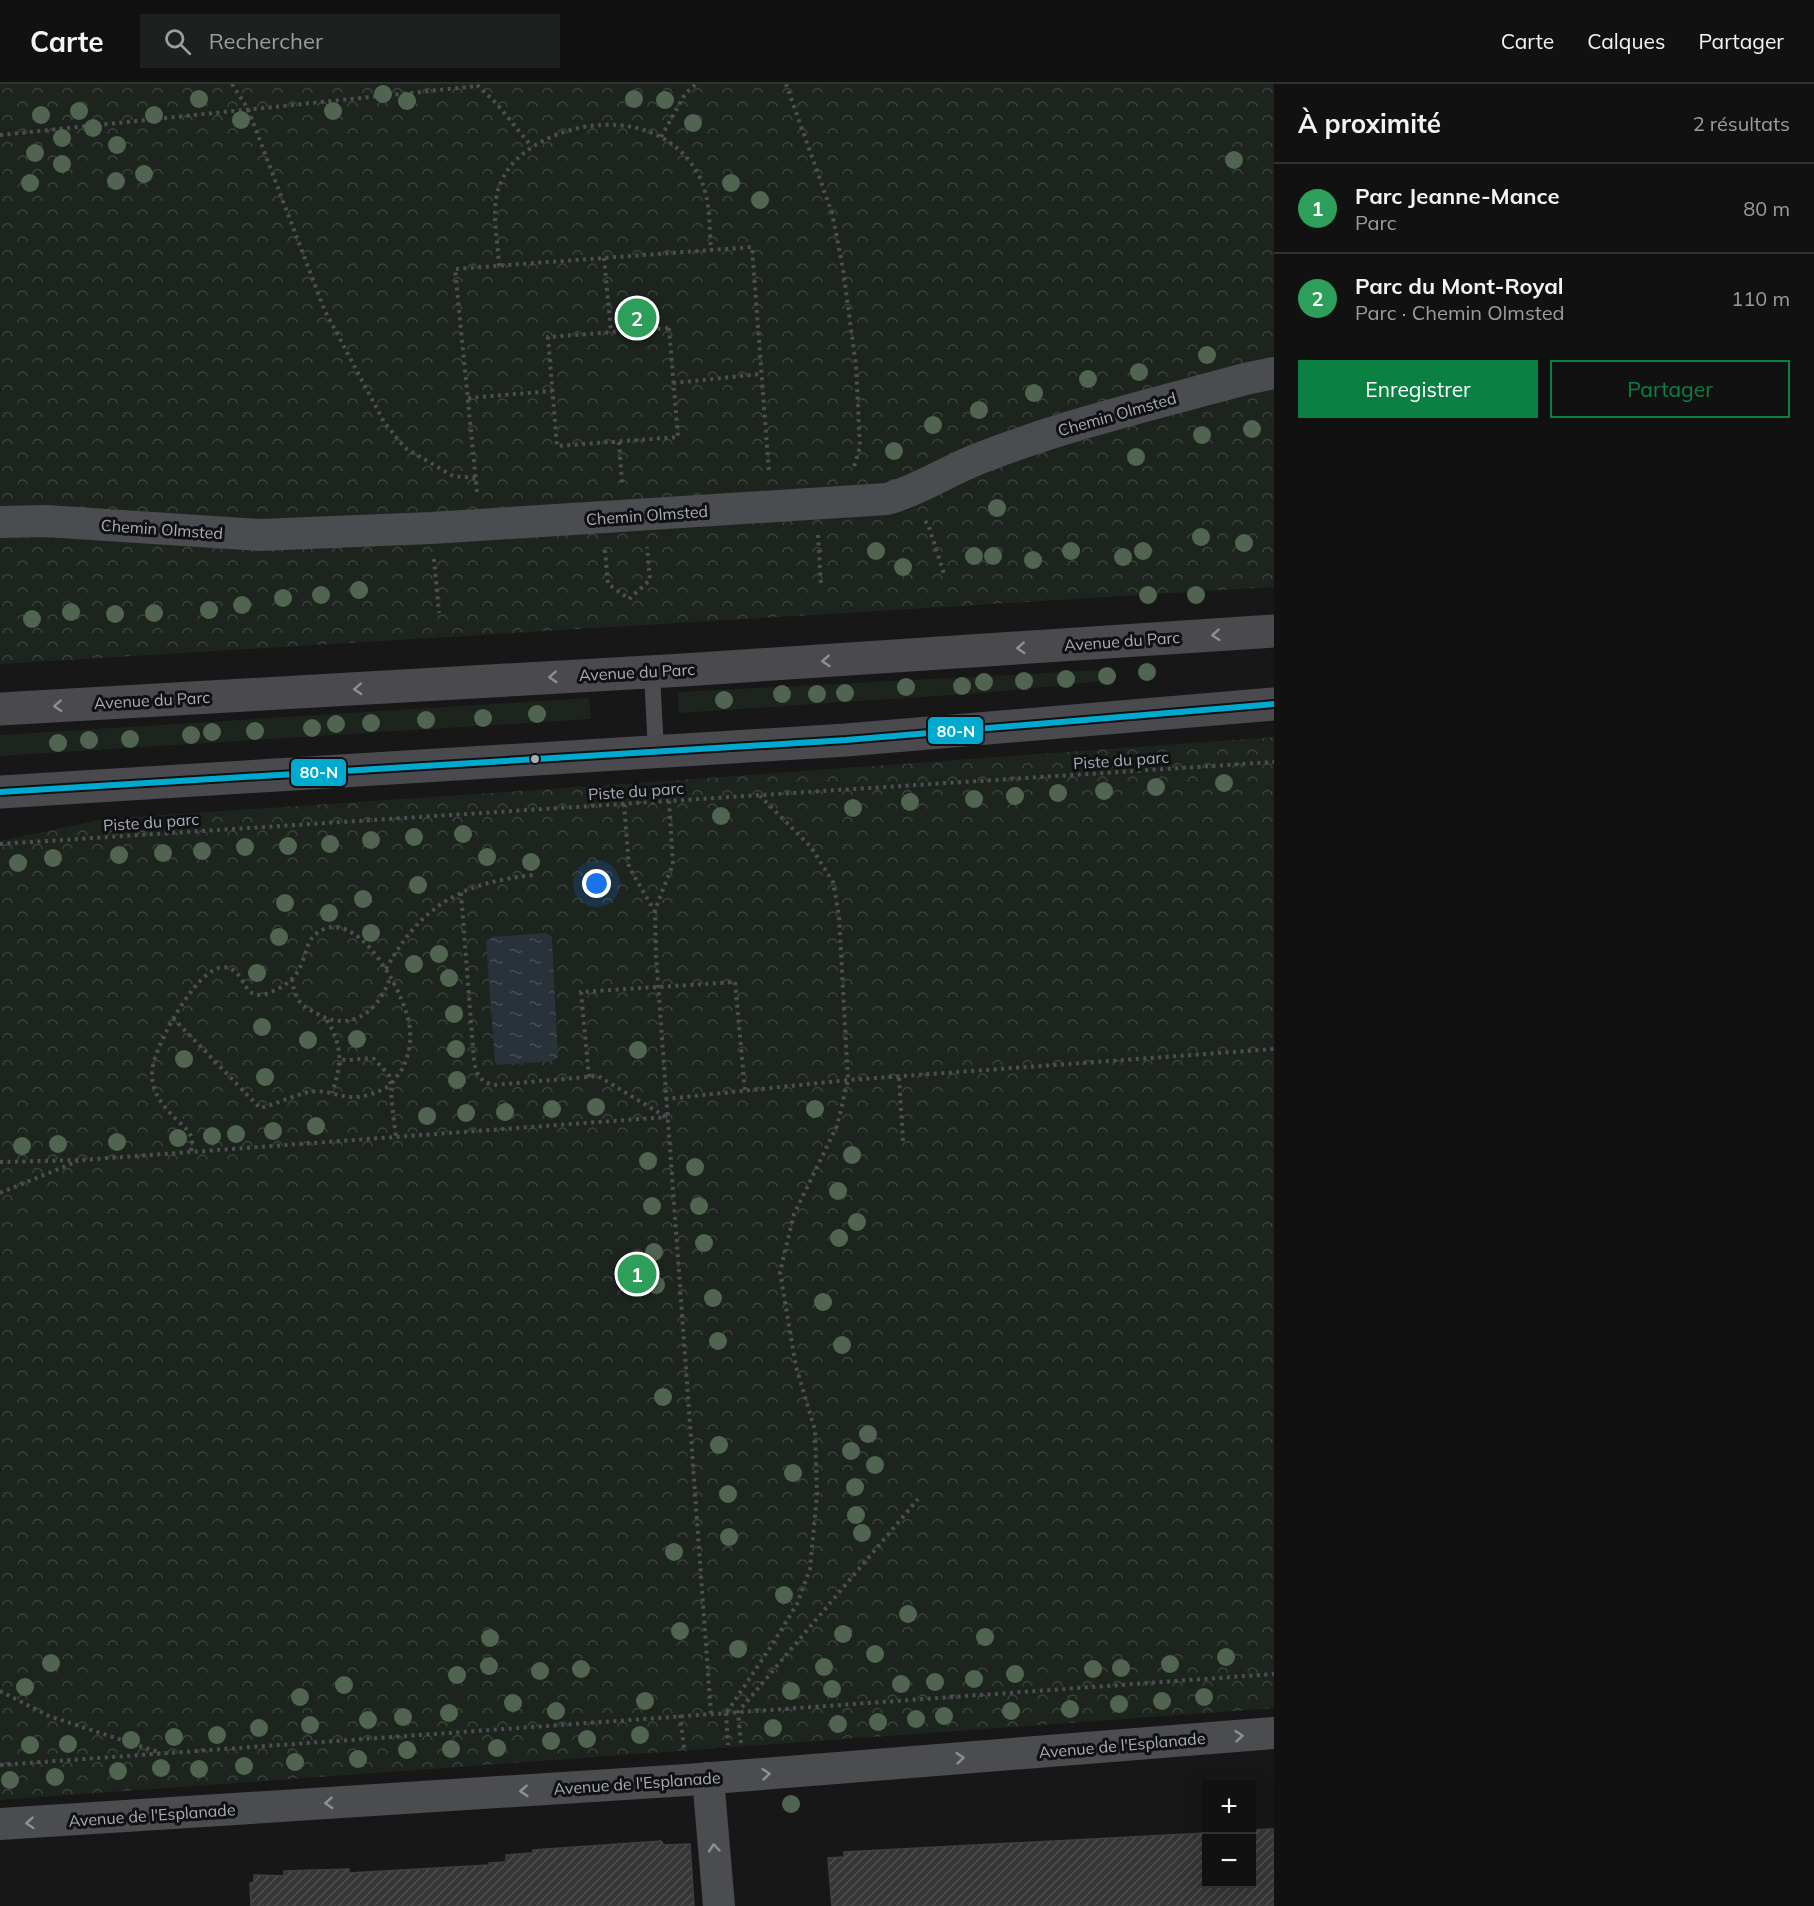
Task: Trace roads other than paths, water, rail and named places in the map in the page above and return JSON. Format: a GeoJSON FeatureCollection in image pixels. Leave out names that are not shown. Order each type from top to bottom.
{"type":"FeatureCollection","features":[{"type":"Feature","properties":{"kind":"main road","name":"Avenue du Parc"},"geometry":{"type":"LineString","coordinates":[[0,709],[652,672],[1274,632]]}},
{"type":"Feature","properties":{"kind":"main road"},"geometry":{"type":"LineString","coordinates":[[0,792],[956,732],[1274,704]]}},
{"type":"Feature","properties":{"kind":"street","name":"Chemin Olmsted"},"geometry":{"type":"LineString","coordinates":[[0,522],[46,521],[260,535],[481,525],[623,504],[772,507],[878,500],[901,495],[981,457],[1055,431],[1274,373]]}},
{"type":"Feature","properties":{"kind":"street","name":"Avenue de l'Esplanade"},"geometry":{"type":"LineString","coordinates":[[0,1824],[708,1778],[1274,1733]]}},
{"type":"Feature","properties":{"kind":"street"},"geometry":{"type":"LineString","coordinates":[[708,1778],[719,1906]]}},
{"type":"Feature","properties":{"kind":"lane"},"geometry":{"type":"LineString","coordinates":[[652,672],[656,752]]}},
{"type":"Feature","properties":{"kind":"water"},"geometry":{"type":"Polygon","coordinates":[[[545,933],[552,937],[558,1057],[553,1061],[497,1065],[486,941],[492,937],[545,933]]]}},
{"type":"Feature","properties":{"kind":"place","name":"Parc du Mont-Royal"},"geometry":{"type":"Point","coordinates":[637,318]}},
{"type":"Feature","properties":{"kind":"place","name":"Parc Jeanne-Mance"},"geometry":{"type":"Point","coordinates":[637,1274]}}]}
